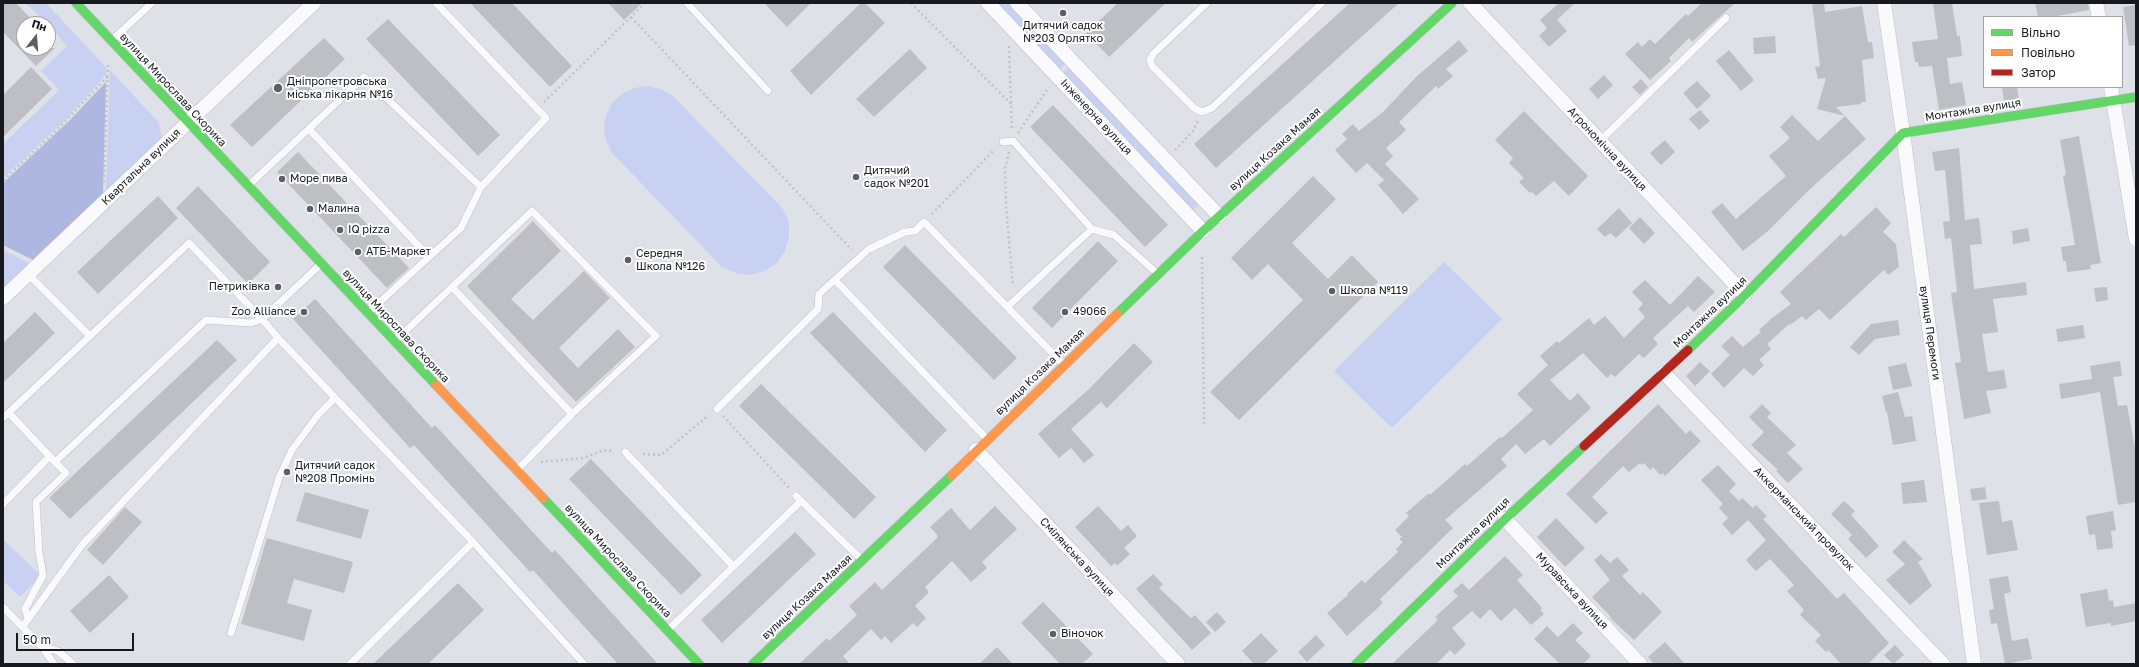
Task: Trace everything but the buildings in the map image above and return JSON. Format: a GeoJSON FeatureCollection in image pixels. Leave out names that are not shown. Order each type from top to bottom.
{"type":"FeatureCollection","features":[{"type":"Feature","properties":{"kind":"street","name":"вулиця Мирослава Скорика"},"geometry":{"type":"LineString","coordinates":[[76,3],[699,664]]}},
{"type":"Feature","properties":{"kind":"street","name":"Квартальна вулиця"},"geometry":{"type":"LineString","coordinates":[[3,298],[314,3]]}},
{"type":"Feature","properties":{"kind":"street","name":"Інженерна вулиця"},"geometry":{"type":"LineString","coordinates":[[988,3],[1203,231]]}},
{"type":"Feature","properties":{"kind":"street","name":"Інженерна вулиця"},"geometry":{"type":"LineString","coordinates":[[1017,3],[1219,216]]}},
{"type":"Feature","properties":{"kind":"street","name":"вулиця Козака Мамая"},"geometry":{"type":"LineString","coordinates":[[753,664],[863,561],[1203,231],[1452,3]]}},
{"type":"Feature","properties":{"kind":"street","name":"Агрономічна вулиця"},"geometry":{"type":"LineString","coordinates":[[1470,3],[1745,295]]}},
{"type":"Feature","properties":{"kind":"street","name":"вулиця Перемоги"},"geometry":{"type":"LineString","coordinates":[[1884,3],[1903,133],[1974,664]]}},
{"type":"Feature","properties":{"kind":"street"},"geometry":{"type":"LineString","coordinates":[[2096,3],[2099,16]]}},
{"type":"Feature","properties":{"kind":"street","name":"Монтажна вулиця"},"geometry":{"type":"LineString","coordinates":[[1356,664],[1505,519],[1664,373],[1745,295],[1903,133],[2112,94],[2136,97]]}},
{"type":"Feature","properties":{"kind":"street"},"geometry":{"type":"LineString","coordinates":[[2112,94],[2136,239]]}},
{"type":"Feature","properties":{"kind":"street","name":"Аккерманський провулок"},"geometry":{"type":"LineString","coordinates":[[1664,373],[1943,664]]}},
{"type":"Feature","properties":{"kind":"street","name":"Смілянська вулиця"},"geometry":{"type":"LineString","coordinates":[[976,450],[1178,664]]}},
{"type":"Feature","properties":{"kind":"street","name":"Муравська вулиця"},"geometry":{"type":"LineString","coordinates":[[1505,519],[1640,664]]}},
{"type":"Feature","properties":{"kind":"lane"},"geometry":{"type":"LineString","coordinates":[[111,41],[152,3]]}},
{"type":"Feature","properties":{"kind":"lane"},"geometry":{"type":"LineString","coordinates":[[368,314],[461,228],[481,187],[546,118],[436,3]]}},
{"type":"Feature","properties":{"kind":"lane"},"geometry":{"type":"LineString","coordinates":[[687,3],[768,91]]}},
{"type":"Feature","properties":{"kind":"lane"},"geometry":{"type":"LineString","coordinates":[[1207,3],[1153,54],[1150,60],[1152,66],[1194,108],[1202,112],[1212,108],[1322,3]]}},
{"type":"Feature","properties":{"kind":"lane"},"geometry":{"type":"LineString","coordinates":[[1600,141],[1726,18]]}},
{"type":"Feature","properties":{"kind":"lane"},"geometry":{"type":"LineString","coordinates":[[248,186],[364,77],[481,187]]}},
{"type":"Feature","properties":{"kind":"lane"},"geometry":{"type":"LineString","coordinates":[[309,129],[429,257]]}},
{"type":"Feature","properties":{"kind":"lane"},"geometry":{"type":"LineString","coordinates":[[1002,142],[1013,141],[1092,229],[1114,235],[1158,275]]}},
{"type":"Feature","properties":{"kind":"lane"},"geometry":{"type":"LineString","coordinates":[[394,342],[532,211],[656,336],[572,414],[517,471]]}},
{"type":"Feature","properties":{"kind":"lane"},"geometry":{"type":"LineString","coordinates":[[717,409],[818,310],[819,294],[870,249],[905,232],[915,231],[924,222],[1064,365]]}},
{"type":"Feature","properties":{"kind":"lane"},"geometry":{"type":"LineString","coordinates":[[1007,307],[1092,229]]}},
{"type":"Feature","properties":{"kind":"lane"},"geometry":{"type":"LineString","coordinates":[[3,418],[189,243],[473,542],[584,664]]}},
{"type":"Feature","properties":{"kind":"lane"},"geometry":{"type":"LineString","coordinates":[[3,504],[206,320],[251,323],[262,319],[321,264]]}},
{"type":"Feature","properties":{"kind":"lane"},"geometry":{"type":"LineString","coordinates":[[28,274],[90,336]]}},
{"type":"Feature","properties":{"kind":"lane"},"geometry":{"type":"LineString","coordinates":[[835,280],[987,439]]}},
{"type":"Feature","properties":{"kind":"lane"},"geometry":{"type":"LineString","coordinates":[[452,287],[572,414]]}},
{"type":"Feature","properties":{"kind":"lane"},"geometry":{"type":"LineString","coordinates":[[23,626],[82,545],[278,338]]}},
{"type":"Feature","properties":{"kind":"lane"},"geometry":{"type":"LineString","coordinates":[[231,633],[279,478],[292,450],[318,415],[335,398]]}},
{"type":"Feature","properties":{"kind":"lane"},"geometry":{"type":"LineString","coordinates":[[9,413],[66,473],[36,502],[39,552],[43,575],[25,609],[28,618]]}},
{"type":"Feature","properties":{"kind":"lane"},"geometry":{"type":"LineString","coordinates":[[625,452],[734,566]]}},
{"type":"Feature","properties":{"kind":"lane"},"geometry":{"type":"LineString","coordinates":[[668,630],[734,566],[799,498],[863,561]]}},
{"type":"Feature","properties":{"kind":"lane"},"geometry":{"type":"LineString","coordinates":[[350,664],[473,542]]}},
{"type":"Feature","properties":{"kind":"lane"},"geometry":{"type":"LineString","coordinates":[[3,606],[42,647],[54,664]]}},
{"type":"Feature","properties":{"kind":"lane"},"geometry":{"type":"LineString","coordinates":[[42,647],[58,651],[73,664]]}},
{"type":"Feature","properties":{"kind":"path"},"geometry":{"type":"LineString","coordinates":[[537,109],[645,3]]}},
{"type":"Feature","properties":{"kind":"path"},"geometry":{"type":"LineString","coordinates":[[911,3],[1011,104]]}},
{"type":"Feature","properties":{"kind":"path"},"geometry":{"type":"LineString","coordinates":[[631,17],[860,258]]}},
{"type":"Feature","properties":{"kind":"path"},"geometry":{"type":"LineString","coordinates":[[1008,24],[1013,141]]}},
{"type":"Feature","properties":{"kind":"path"},"geometry":{"type":"LineString","coordinates":[[103,204],[108,63]]}},
{"type":"Feature","properties":{"kind":"path"},"geometry":{"type":"LineString","coordinates":[[1014,300],[1006,207],[1005,168],[1013,141],[1057,75]]}},
{"type":"Feature","properties":{"kind":"path"},"geometry":{"type":"LineString","coordinates":[[3,180],[54,133],[108,76]]}},
{"type":"Feature","properties":{"kind":"path"},"geometry":{"type":"LineString","coordinates":[[1167,160],[1194,131],[1202,112]]}},
{"type":"Feature","properties":{"kind":"path"},"geometry":{"type":"LineString","coordinates":[[924,222],[1002,142]]}},
{"type":"Feature","properties":{"kind":"path"},"geometry":{"type":"LineString","coordinates":[[1203,231],[1201,265],[1204,424]]}},
{"type":"Feature","properties":{"kind":"path"},"geometry":{"type":"LineString","coordinates":[[526,461],[543,462],[583,458],[604,450],[661,455],[717,409],[799,498]]}},
{"type":"Feature","properties":{"kind":"shaded area"},"geometry":{"type":"Polygon","coordinates":[[[25,3],[46,3],[106,67],[106,75],[65,120],[3,178],[3,144],[59,90],[41,71],[67,46],[56,33],[56,16],[39,16],[25,3]]]}},
{"type":"Feature","properties":{"kind":"shaded area"},"geometry":{"type":"Polygon","coordinates":[[[991,3],[1013,3],[1068,61],[1057,72],[991,3]]]}},
{"type":"Feature","properties":{"kind":"shaded area"},"geometry":{"type":"Polygon","coordinates":[[[1071,65],[1202,202],[1191,212],[1060,75],[1071,65]]]}},
{"type":"Feature","properties":{"kind":"shaded area"},"geometry":{"type":"Polygon","coordinates":[[[110,70],[159,123],[162,138],[106,191],[110,70]]]}},
{"type":"Feature","properties":{"kind":"shaded area"},"geometry":{"type":"Polygon","coordinates":[[[106,82],[103,194],[33,260],[3,245],[3,183],[70,120],[106,82]]]}},
{"type":"Feature","properties":{"kind":"shaded area"},"geometry":{"type":"Polygon","coordinates":[[[647,86],[661,89],[672,95],[783,209],[789,222],[789,237],[785,251],[777,263],[764,271],[750,275],[736,273],[722,267],[612,153],[606,141],[604,128],[606,115],[612,103],[622,94],[634,88],[647,86]]]}},
{"type":"Feature","properties":{"kind":"shaded area"},"geometry":{"type":"Polygon","coordinates":[[[3,250],[29,263],[3,288],[3,250]]]}},
{"type":"Feature","properties":{"kind":"shaded area"},"geometry":{"type":"Polygon","coordinates":[[[1444,262],[1502,319],[1392,428],[1334,371],[1444,262]]]}},
{"type":"Feature","properties":{"kind":"shaded area"},"geometry":{"type":"Polygon","coordinates":[[[3,539],[41,576],[20,597],[3,581],[3,539]]]}},
{"type":"Feature","properties":{"kind":"traffic: fast"},"geometry":{"type":"LineString","coordinates":[[76,3],[436,385]]}},
{"type":"Feature","properties":{"kind":"traffic: fast"},"geometry":{"type":"LineString","coordinates":[[1117,314],[1203,231],[1452,3]]}},
{"type":"Feature","properties":{"kind":"traffic: fast"},"geometry":{"type":"LineString","coordinates":[[1688,350],[1745,295],[1903,133],[2136,97]]}},
{"type":"Feature","properties":{"kind":"traffic: fast"},"geometry":{"type":"LineString","coordinates":[[1356,664],[1505,519],[1584,446]]}},
{"type":"Feature","properties":{"kind":"traffic: fast"},"geometry":{"type":"LineString","coordinates":[[753,664],[952,475]]}},
{"type":"Feature","properties":{"kind":"traffic: fast"},"geometry":{"type":"LineString","coordinates":[[543,498],[699,664]]}},
{"type":"Feature","properties":{"kind":"traffic: slow"},"geometry":{"type":"LineString","coordinates":[[952,475],[1117,314]]}},
{"type":"Feature","properties":{"kind":"traffic: slow"},"geometry":{"type":"LineString","coordinates":[[436,385],[543,498]]}},
{"type":"Feature","properties":{"kind":"traffic: jam"},"geometry":{"type":"LineString","coordinates":[[1584,446],[1688,350]]}},
{"type":"Feature","properties":{"kind":"place","name":"Дитячий садок №203 Орлятко"},"geometry":{"type":"Point","coordinates":[1063,13]}},
{"type":"Feature","properties":{"kind":"place","name":"Дніпропетровська міська лікарня №16"},"geometry":{"type":"Point","coordinates":[278,88]}},
{"type":"Feature","properties":{"kind":"place","name":"Дитячий садок №201"},"geometry":{"type":"Point","coordinates":[856,177]}},
{"type":"Feature","properties":{"kind":"place","name":"Море пива"},"geometry":{"type":"Point","coordinates":[282,179]}},
{"type":"Feature","properties":{"kind":"place","name":"Малина"},"geometry":{"type":"Point","coordinates":[310,209]}},
{"type":"Feature","properties":{"kind":"place","name":"IQ pizza"},"geometry":{"type":"Point","coordinates":[340,230]}},
{"type":"Feature","properties":{"kind":"place","name":"АТБ-Маркет"},"geometry":{"type":"Point","coordinates":[358,252]}},
{"type":"Feature","properties":{"kind":"place","name":"Середня Школа №126"},"geometry":{"type":"Point","coordinates":[628,260]}},
{"type":"Feature","properties":{"kind":"place","name":"Петриківка"},"geometry":{"type":"Point","coordinates":[278,287]}},
{"type":"Feature","properties":{"kind":"place","name":"Школа №119"},"geometry":{"type":"Point","coordinates":[1332,291]}},
{"type":"Feature","properties":{"kind":"place","name":"Zoo Alliance"},"geometry":{"type":"Point","coordinates":[304,312]}},
{"type":"Feature","properties":{"kind":"place","name":"49066"},"geometry":{"type":"Point","coordinates":[1065,312]}},
{"type":"Feature","properties":{"kind":"place","name":"Дитячий садок №208 Промінь"},"geometry":{"type":"Point","coordinates":[287,472]}},
{"type":"Feature","properties":{"kind":"place","name":"Віночок"},"geometry":{"type":"Point","coordinates":[1053,634]}}]}
